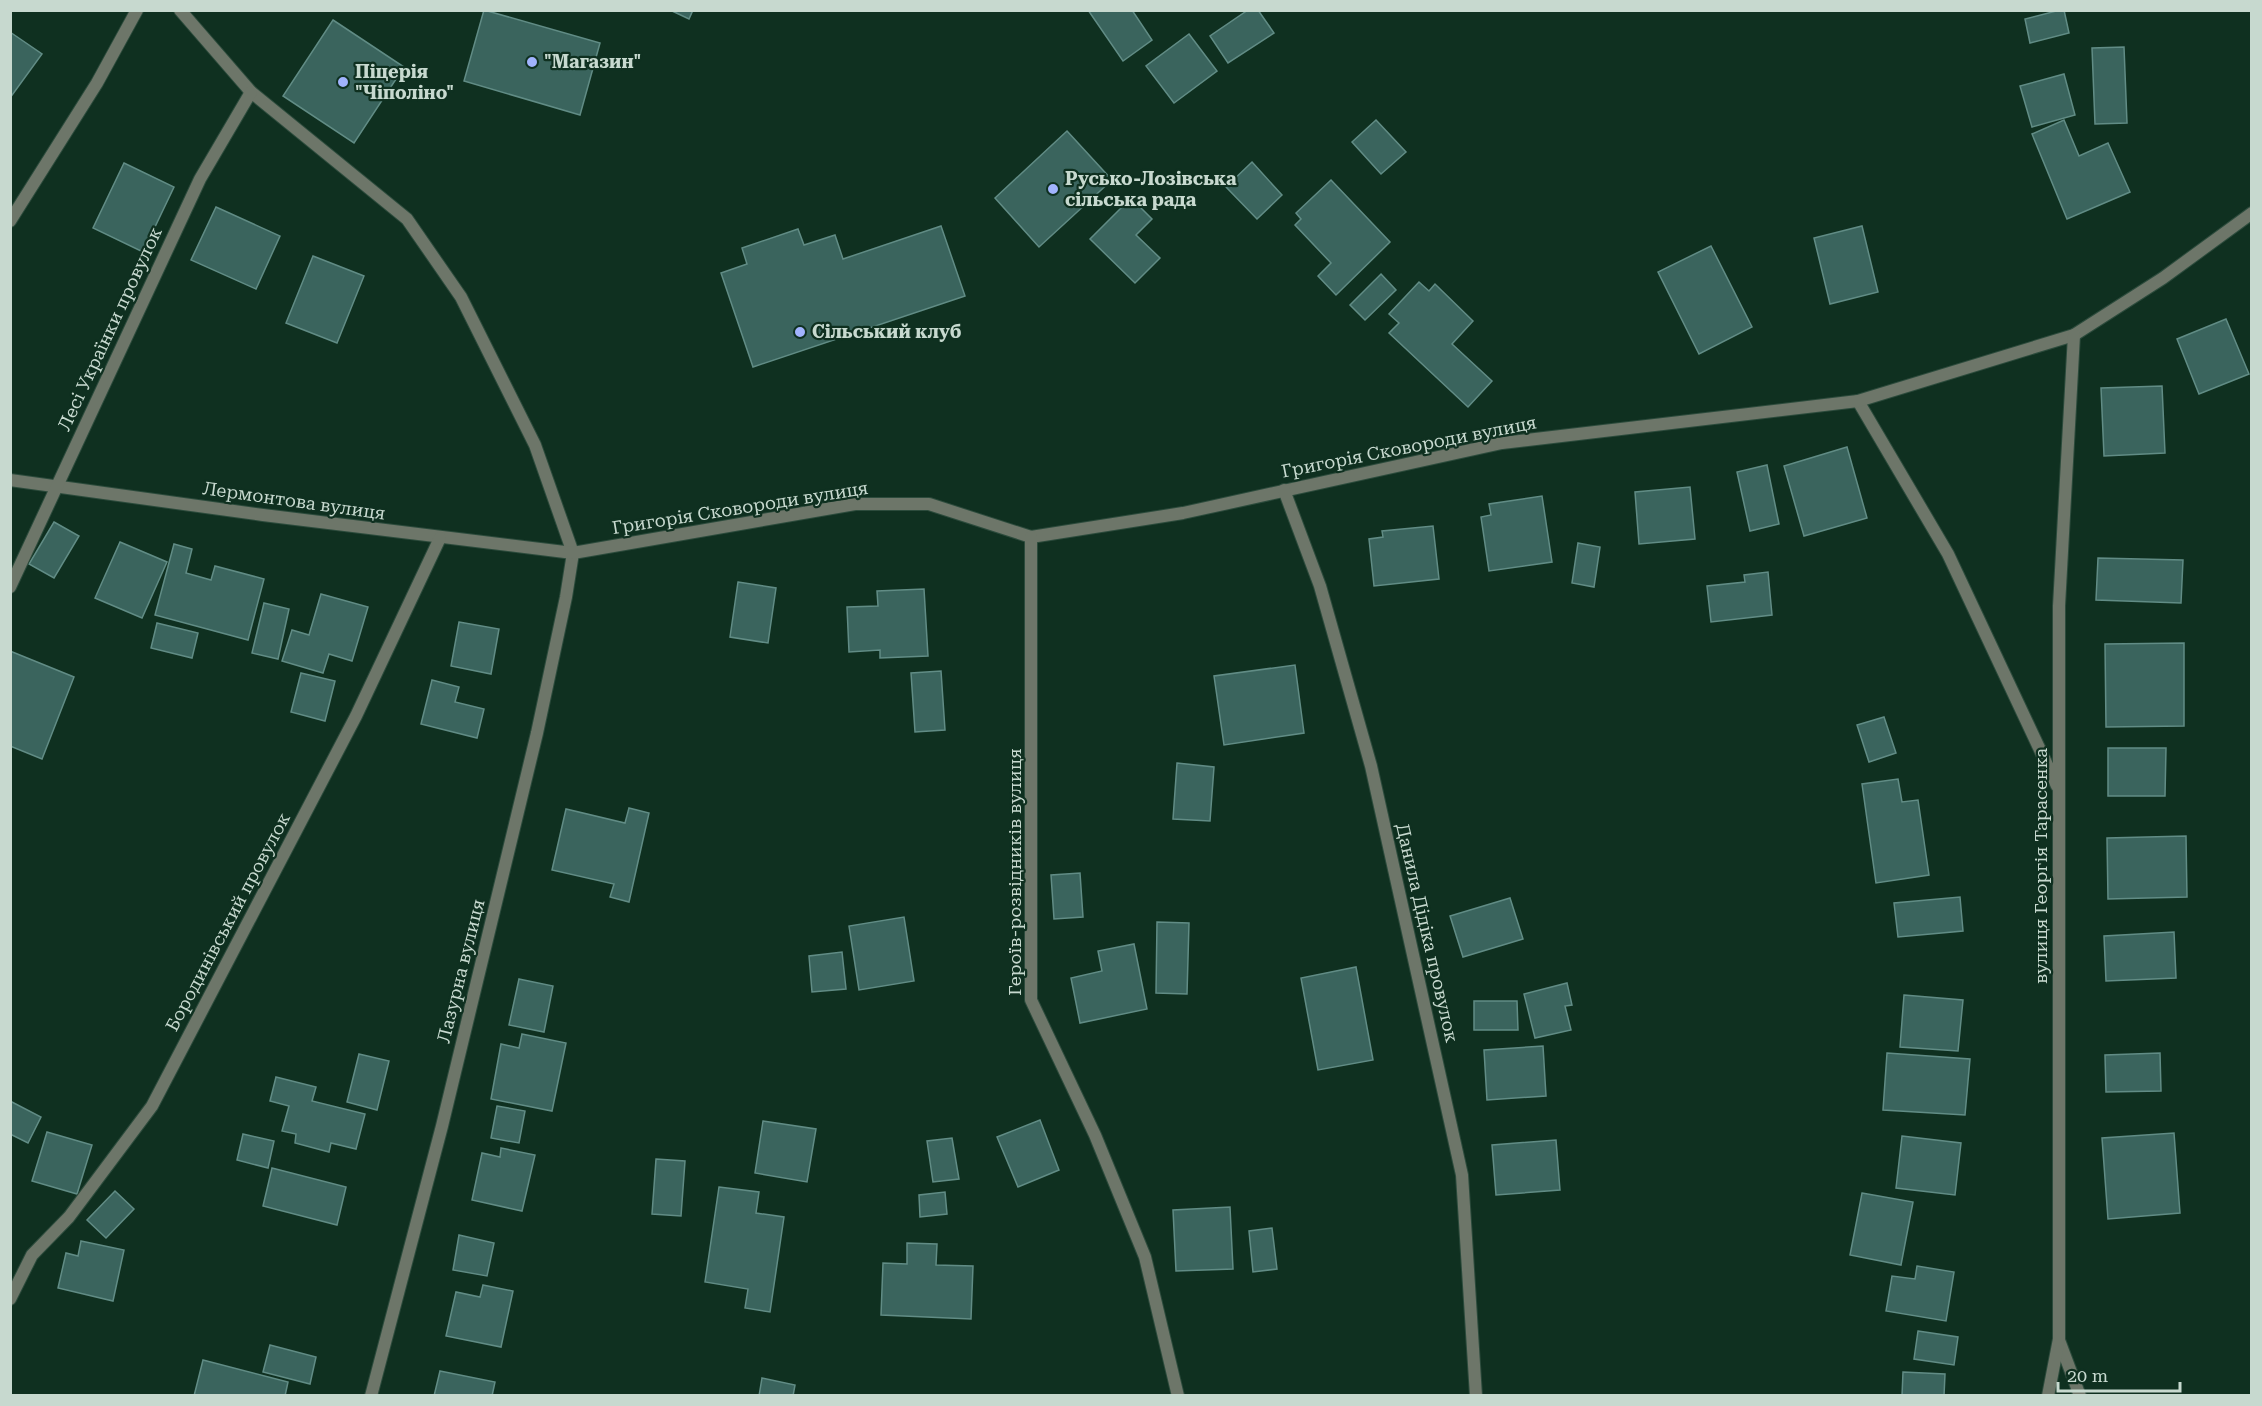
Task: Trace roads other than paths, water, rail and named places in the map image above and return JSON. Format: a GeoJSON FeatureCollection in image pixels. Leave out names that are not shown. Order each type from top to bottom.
{"type":"FeatureCollection","features":[{"type":"Feature","properties":{"kind":"street"},"geometry":{"type":"LineString","coordinates":[[10,221],[97,83],[137,10]]}},
{"type":"Feature","properties":{"kind":"street"},"geometry":{"type":"LineString","coordinates":[[180,10],[251,92],[407,219],[461,297],[535,445],[573,553]]}},
{"type":"Feature","properties":{"kind":"street","name":"Лесі Українки провулок"},"geometry":{"type":"LineString","coordinates":[[10,587],[200,179],[251,92]]}},
{"type":"Feature","properties":{"kind":"street","name":"Григорія Сковороди вулиця"},"geometry":{"type":"LineString","coordinates":[[573,553],[855,504],[929,504],[1031,537],[1183,513],[1502,443],[1858,401],[2074,335],[2163,278],[2252,213]]}},
{"type":"Feature","properties":{"kind":"street","name":"вулиця Георгія Тарасенка"},"geometry":{"type":"LineString","coordinates":[[2048,1395],[2059,1339],[2059,606],[2074,335]]}},
{"type":"Feature","properties":{"kind":"street"},"geometry":{"type":"LineString","coordinates":[[1858,401],[1948,554],[2059,789]]}},
{"type":"Feature","properties":{"kind":"street","name":"Лермонтова вулиця"},"geometry":{"type":"LineString","coordinates":[[10,480],[440,538],[573,553]]}},
{"type":"Feature","properties":{"kind":"street","name":"Данила Дідіка провулок"},"geometry":{"type":"LineString","coordinates":[[1284,490],[1320,586],[1371,766],[1462,1175],[1476,1395]]}},
{"type":"Feature","properties":{"kind":"street","name":"Героїв-розвідників вулиця"},"geometry":{"type":"LineString","coordinates":[[1031,537],[1031,1000],[1095,1135],[1144,1257],[1178,1395]]}},
{"type":"Feature","properties":{"kind":"street","name":"Бородинівський провулок"},"geometry":{"type":"LineString","coordinates":[[10,1299],[32,1255],[69,1217],[152,1106],[356,716],[440,538]]}},
{"type":"Feature","properties":{"kind":"street","name":"Лазурна вулиця"},"geometry":{"type":"LineString","coordinates":[[371,1395],[442,1126],[532,756],[566,597],[573,553]]}},
{"type":"Feature","properties":{"kind":"street"},"geometry":{"type":"LineString","coordinates":[[2059,1339],[2080,1395]]}},
{"type":"Feature","properties":{"kind":"place","name":"\"Магазин\""},"geometry":{"type":"Point","coordinates":[532,62]}},
{"type":"Feature","properties":{"kind":"place","name":"Піцерія \"Чіполіно\""},"geometry":{"type":"Point","coordinates":[343,82]}},
{"type":"Feature","properties":{"kind":"place","name":"Русько-Лозівська сільська рада"},"geometry":{"type":"Point","coordinates":[1053,189]}},
{"type":"Feature","properties":{"kind":"place","name":"Сільський клуб"},"geometry":{"type":"Point","coordinates":[800,332]}}]}
